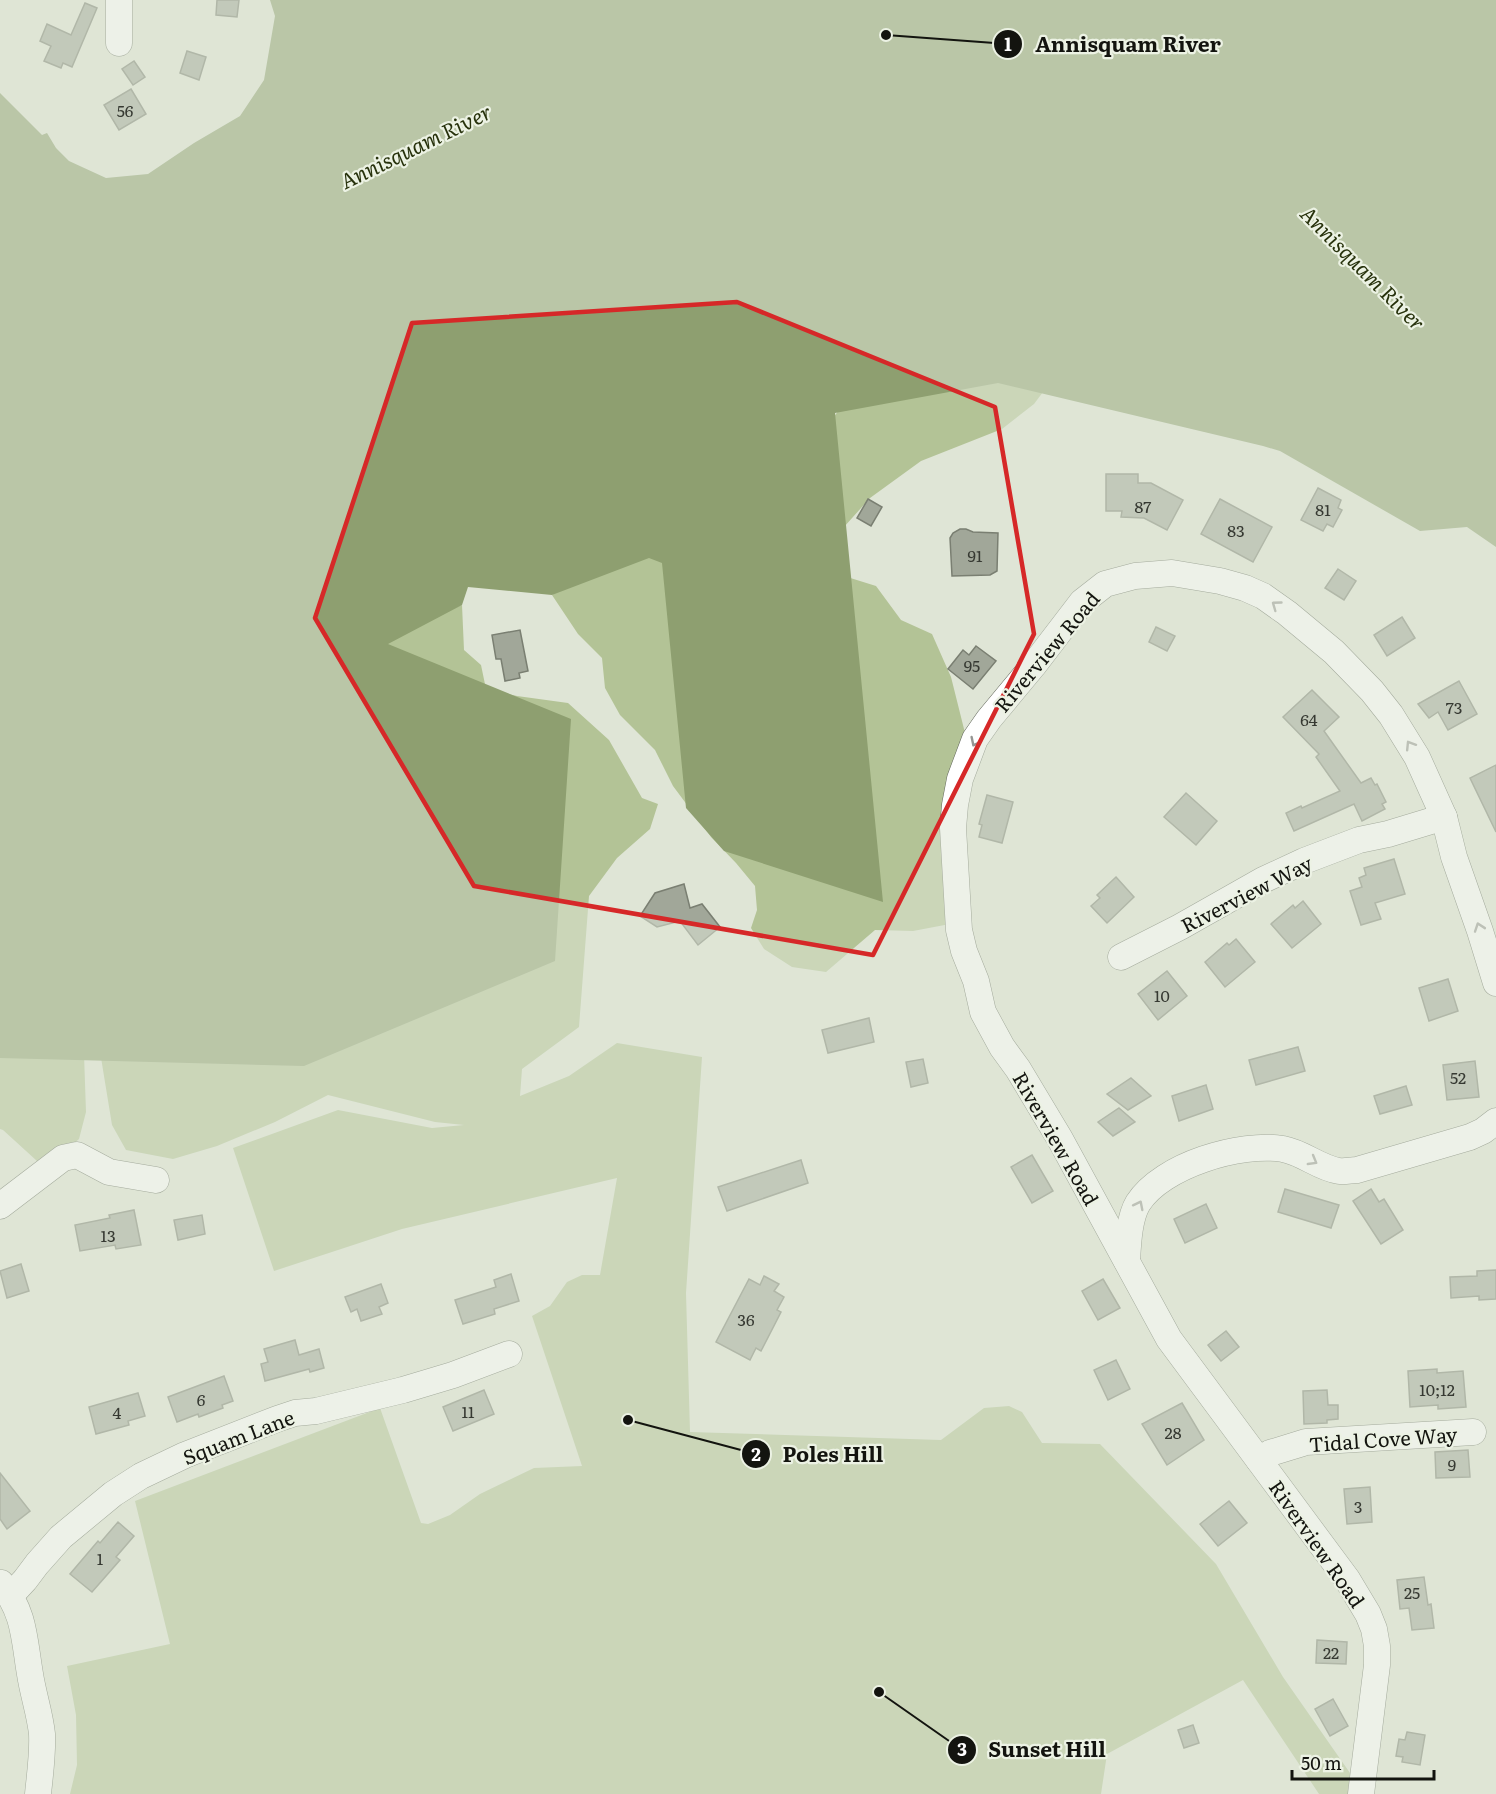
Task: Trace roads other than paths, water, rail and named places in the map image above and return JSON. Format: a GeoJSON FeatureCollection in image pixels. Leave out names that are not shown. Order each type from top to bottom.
{"type":"FeatureCollection","features":[{"type":"Feature","properties":{"kind":"street"},"geometry":{"type":"LineString","coordinates":[[118,43],[120,0]]}},
{"type":"Feature","properties":{"kind":"street","name":"Riverview Road"},"geometry":{"type":"LineString","coordinates":[[1361,1794],[1377,1665],[1374,1629],[1368,1614],[1336,1562],[1169,1339],[1060,1138],[983,1012],[976,981],[964,951],[959,930],[953,828],[960,779],[975,739],[1082,602],[1106,584],[1117,579],[1172,573],[1220,581],[1263,596],[1334,652],[1372,691],[1417,757],[1444,817],[1454,857],[1496,983]]}},
{"type":"Feature","properties":{"kind":"street","name":"Riverview Way"},"geometry":{"type":"LineString","coordinates":[[1121,957],[1263,880],[1304,861],[1359,840],[1444,817]]}},
{"type":"Feature","properties":{"kind":"street"},"geometry":{"type":"LineString","coordinates":[[1127,1261],[1133,1218],[1137,1205],[1147,1191],[1175,1172],[1206,1158],[1250,1148],[1281,1149],[1296,1152],[1321,1166],[1341,1172],[1357,1170],[1470,1137],[1496,1121]]}},
{"type":"Feature","properties":{"kind":"street"},"geometry":{"type":"LineString","coordinates":[[0,1206],[63,1158],[76,1155],[109,1172],[156,1180]]}},
{"type":"Feature","properties":{"kind":"street","name":"Squam Lane"},"geometry":{"type":"LineString","coordinates":[[5,1589],[26,1580],[37,1564],[62,1537],[113,1494],[141,1476],[185,1455],[295,1413],[316,1411],[403,1390],[453,1375],[509,1354]]}},
{"type":"Feature","properties":{"kind":"street","name":"Tidal Cove Way"},"geometry":{"type":"LineString","coordinates":[[1259,1460],[1306,1442],[1473,1432]]}},
{"type":"Feature","properties":{"kind":"street"},"geometry":{"type":"LineString","coordinates":[[5,1589],[18,1608],[24,1627],[42,1734],[38,1794]]}},
{"type":"Feature","properties":{"kind":"water"},"geometry":{"type":"Polygon","coordinates":[[[270,0],[1496,0],[1496,547],[1467,527],[1420,531],[1280,451],[998,383],[835,413],[883,902],[724,851],[686,808],[662,563],[649,558],[552,595],[468,587],[462,605],[388,644],[571,719],[555,961],[304,1066],[0,1058],[0,93],[42,135],[47,133],[56,148],[69,161],[106,178],[148,174],[240,116],[264,80],[275,16],[270,0]]]}},
{"type":"Feature","properties":{"kind":"place","name":"Annisquam River"},"geometry":{"type":"Point","coordinates":[886,35]}},
{"type":"Feature","properties":{"kind":"place","name":"Poles Hill"},"geometry":{"type":"Point","coordinates":[628,1420]}},
{"type":"Feature","properties":{"kind":"place","name":"Sunset Hill"},"geometry":{"type":"Point","coordinates":[879,1692]}}]}
